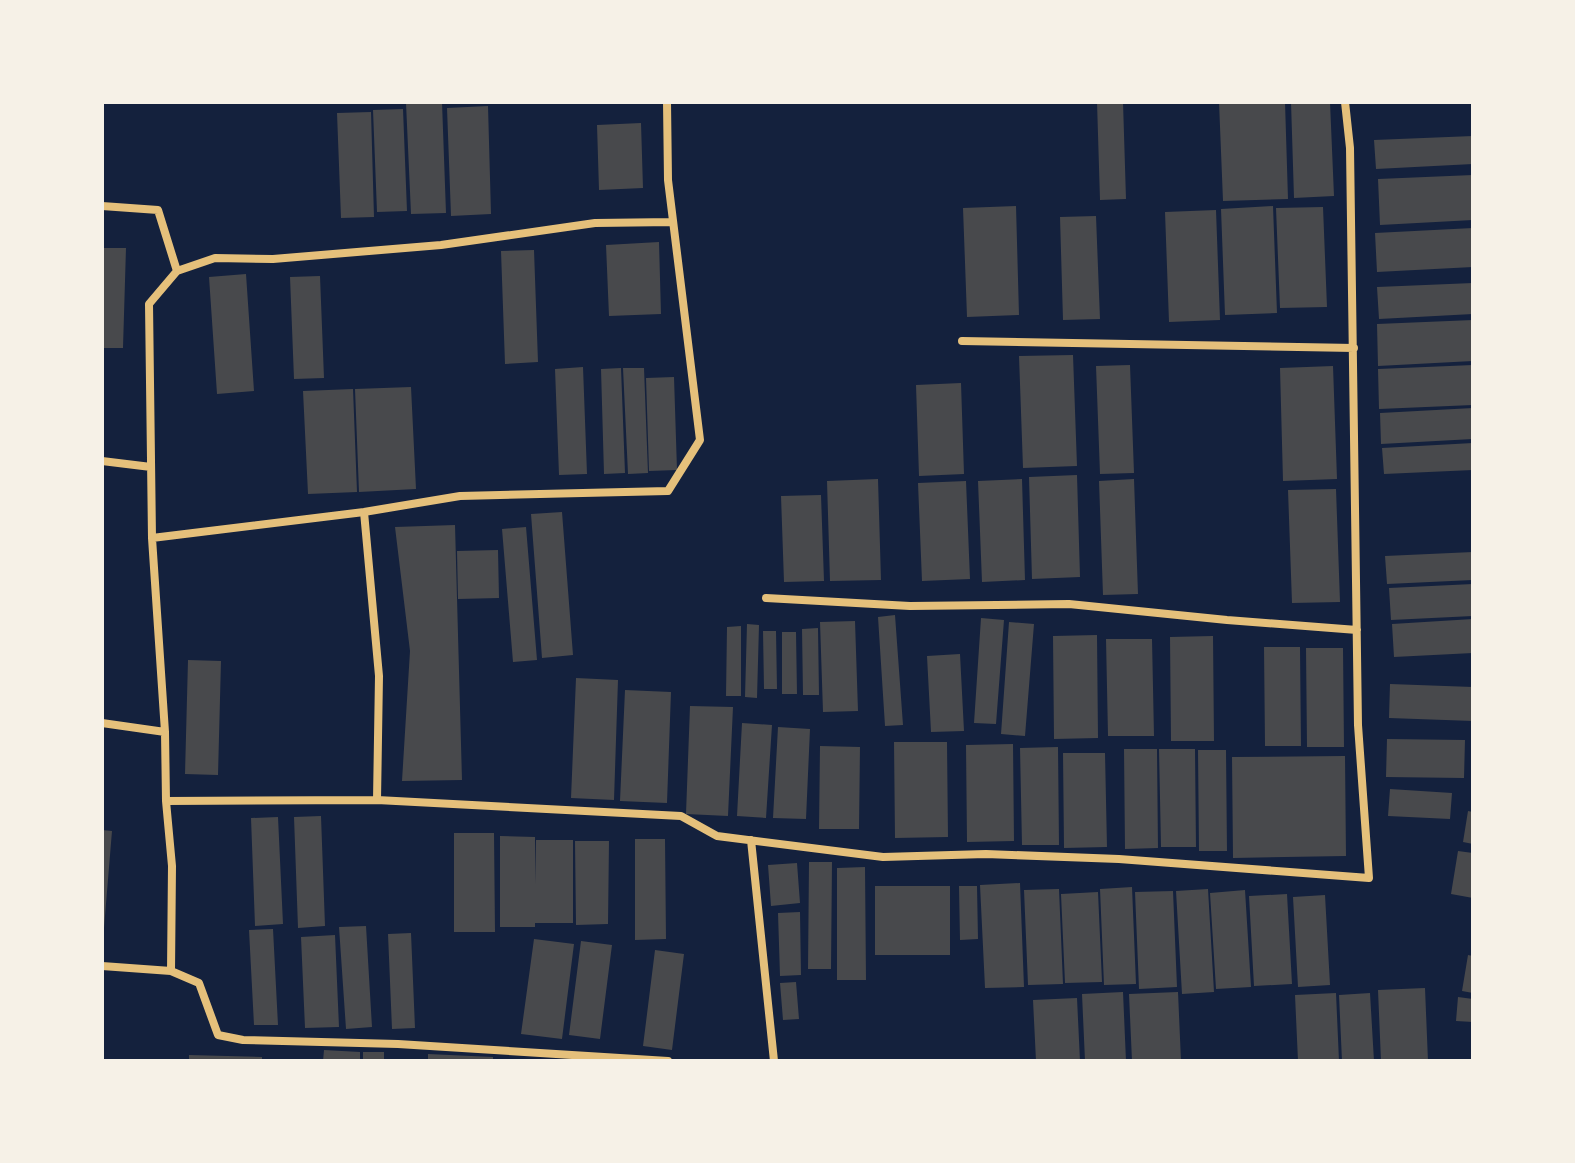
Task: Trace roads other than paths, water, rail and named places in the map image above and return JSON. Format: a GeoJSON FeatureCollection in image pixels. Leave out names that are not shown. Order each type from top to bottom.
{"type":"FeatureCollection","features":[{"type":"Feature","properties":{"kind":"street"},"geometry":{"type":"LineString","coordinates":[[152,538],[364,512],[460,496],[668,491],[700,440],[668,180],[667,102]]}},
{"type":"Feature","properties":{"kind":"street"},"geometry":{"type":"LineString","coordinates":[[166,801],[377,800],[681,816],[717,836],[883,857],[986,854],[1119,859],[1369,878],[1358,725],[1350,148],[1345,102]]}},
{"type":"Feature","properties":{"kind":"street"},"geometry":{"type":"LineString","coordinates":[[102,206],[158,210],[177,271]]}},
{"type":"Feature","properties":{"kind":"street"},"geometry":{"type":"LineString","coordinates":[[171,971],[172,866],[152,538],[149,304],[177,271],[215,258],[273,259],[441,245],[595,223],[673,222]]}},
{"type":"Feature","properties":{"kind":"street"},"geometry":{"type":"LineString","coordinates":[[962,341],[1354,348]]}},
{"type":"Feature","properties":{"kind":"street"},"geometry":{"type":"LineString","coordinates":[[102,461],[151,467]]}},
{"type":"Feature","properties":{"kind":"street"},"geometry":{"type":"LineString","coordinates":[[364,512],[379,676],[377,800]]}},
{"type":"Feature","properties":{"kind":"street"},"geometry":{"type":"LineString","coordinates":[[766,598],[910,606],[1069,604],[1357,630]]}},
{"type":"Feature","properties":{"kind":"street"},"geometry":{"type":"LineString","coordinates":[[102,723],[165,732]]}},
{"type":"Feature","properties":{"kind":"street"},"geometry":{"type":"LineString","coordinates":[[751,840],[774,1061]]}},
{"type":"Feature","properties":{"kind":"street"},"geometry":{"type":"LineString","coordinates":[[102,966],[171,971],[199,983],[218,1035],[243,1040],[412,1044],[668,1061]]}}]}
